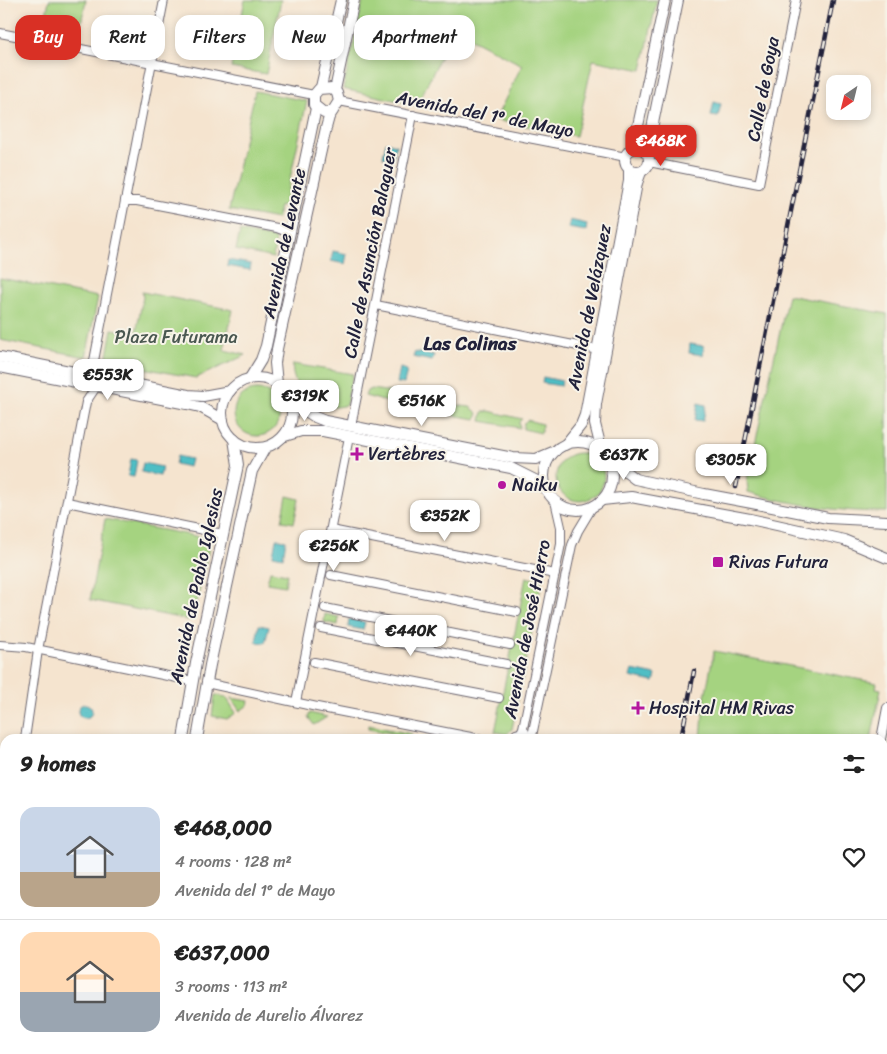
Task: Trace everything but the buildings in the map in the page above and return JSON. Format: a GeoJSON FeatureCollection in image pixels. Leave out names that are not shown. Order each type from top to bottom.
{"type":"FeatureCollection","features":[{"type":"Feature","properties":{"kind":"street"},"geometry":{"type":"LineString","coordinates":[[26,734],[38,650],[86,402],[96,381],[93,366],[164,0]]}},
{"type":"Feature","properties":{"kind":"street"},"geometry":{"type":"LineString","coordinates":[[342,0],[318,91],[316,108],[324,113],[333,111],[339,101],[335,90],[354,0]]}},
{"type":"Feature","properties":{"kind":"street"},"geometry":{"type":"LineString","coordinates":[[665,0],[626,164],[629,169],[641,172],[646,169],[678,0]]}},
{"type":"Feature","properties":{"kind":"street","name":"Calle de Goya"},"geometry":{"type":"LineString","coordinates":[[648,157],[759,184],[796,0]]}},
{"type":"Feature","properties":{"kind":"street"},"geometry":{"type":"LineString","coordinates":[[0,33],[151,63],[318,91],[329,87],[335,90]]}},
{"type":"Feature","properties":{"kind":"street","name":"Avenida del 1º de Mayo"},"geometry":{"type":"LineString","coordinates":[[339,101],[629,153]]}},
{"type":"Feature","properties":{"kind":"street","name":"Avenida de Levante"},"geometry":{"type":"LineString","coordinates":[[250,378],[261,360],[266,346],[316,108]]}},
{"type":"Feature","properties":{"kind":"street","name":"Avenida de Levante"},"geometry":{"type":"LineString","coordinates":[[277,384],[275,363],[326,128],[333,111]]}},
{"type":"Feature","properties":{"kind":"street","name":"Calle de Asunción Balaguer"},"geometry":{"type":"LineString","coordinates":[[296,702],[413,115]]}},
{"type":"Feature","properties":{"kind":"street"},"geometry":{"type":"LineString","coordinates":[[629,153],[642,149],[648,157]]}},
{"type":"Feature","properties":{"kind":"street","name":"Avenida de Velázquez"},"geometry":{"type":"LineString","coordinates":[[565,445],[581,425],[585,415],[629,181],[629,169]]}},
{"type":"Feature","properties":{"kind":"street","name":"Avenida de Velázquez"},"geometry":{"type":"LineString","coordinates":[[604,454],[595,424],[596,404],[637,183],[641,172]]}},
{"type":"Feature","properties":{"kind":"street"},"geometry":{"type":"LineString","coordinates":[[125,201],[137,201],[277,228],[290,233]]}},
{"type":"Feature","properties":{"kind":"street"},"geometry":{"type":"LineString","coordinates":[[376,305],[598,350]]}},
{"type":"Feature","properties":{"kind":"street"},"geometry":{"type":"LineString","coordinates":[[0,357],[200,407],[223,420]]}},
{"type":"Feature","properties":{"kind":"street"},"geometry":{"type":"LineString","coordinates":[[0,367],[188,395],[203,396],[230,391]]}},
{"type":"Feature","properties":{"kind":"street"},"geometry":{"type":"LineString","coordinates":[[887,522],[828,518],[635,479],[620,470],[604,454],[585,443],[565,445],[536,459],[513,458],[350,431],[301,431],[285,436],[265,448],[248,447],[234,439],[223,420],[222,406],[230,391],[242,380],[250,378],[269,379],[277,384],[291,401],[315,417],[350,431],[515,469],[538,481],[552,497],[570,508],[580,510],[598,503],[631,496],[750,519],[844,540],[887,558]]}},
{"type":"Feature","properties":{"kind":"street"},"geometry":{"type":"LineString","coordinates":[[285,436],[292,419],[291,401]]}},
{"type":"Feature","properties":{"kind":"street","name":"Avenida de Pablo Iglesias"},"geometry":{"type":"LineString","coordinates":[[184,734],[192,681],[238,465],[234,439]]}},
{"type":"Feature","properties":{"kind":"street","name":"Avenida de Pablo Iglesias"},"geometry":{"type":"LineString","coordinates":[[198,734],[206,683],[252,471],[265,448]]}},
{"type":"Feature","properties":{"kind":"street"},"geometry":{"type":"LineString","coordinates":[[552,497],[545,482],[545,471],[548,460],[555,451]]}},
{"type":"Feature","properties":{"kind":"street"},"geometry":{"type":"LineString","coordinates":[[598,503],[609,490],[612,479],[611,468],[604,454]]}},
{"type":"Feature","properties":{"kind":"street","name":"Avenida de José Hierro"},"geometry":{"type":"LineString","coordinates":[[521,732],[561,544],[561,527],[552,497]]}},
{"type":"Feature","properties":{"kind":"street"},"geometry":{"type":"LineString","coordinates":[[67,502],[223,534]]}},
{"type":"Feature","properties":{"kind":"street","name":"Avenida de José Hierro"},"geometry":{"type":"LineString","coordinates":[[534,734],[572,545],[578,531],[598,503]]}},
{"type":"Feature","properties":{"kind":"street"},"geometry":{"type":"LineString","coordinates":[[331,530],[555,574]]}},
{"type":"Feature","properties":{"kind":"street"},"geometry":{"type":"LineString","coordinates":[[331,575],[517,612]]}},
{"type":"Feature","properties":{"kind":"street"},"geometry":{"type":"LineString","coordinates":[[325,608],[510,644]]}},
{"type":"Feature","properties":{"kind":"street"},"geometry":{"type":"LineString","coordinates":[[321,628],[506,664]]}},
{"type":"Feature","properties":{"kind":"street"},"geometry":{"type":"LineString","coordinates":[[0,645],[38,650],[192,681]]}},
{"type":"Feature","properties":{"kind":"street"},"geometry":{"type":"LineString","coordinates":[[314,662],[499,698]]}},
{"type":"Feature","properties":{"kind":"street"},"geometry":{"type":"LineString","coordinates":[[206,683],[456,734]]}},
{"type":"Feature","properties":{"kind":"street"},"geometry":{"type":"LineString","coordinates":[[882,734],[887,708]]}},
{"type":"Feature","properties":{"kind":"street"},"geometry":{"type":"LineString","coordinates":[[518,734],[521,732],[525,734]]}},
{"type":"Feature","properties":{"kind":"green space"},"geometry":{"type":"Polygon","coordinates":[[[49,0],[86,0],[81,23],[81,15],[46,15],[49,0]]]}},
{"type":"Feature","properties":{"kind":"green space"},"geometry":{"type":"Polygon","coordinates":[[[245,0],[281,0],[278,15],[274,15],[274,35],[266,74],[231,68],[233,60],[264,60],[264,15],[242,15],[245,0]]]}},
{"type":"Feature","properties":{"kind":"green space"},"geometry":{"type":"Polygon","coordinates":[[[346,0],[348,0],[344,18],[343,15],[346,0]]]}},
{"type":"Feature","properties":{"kind":"green space"},"geometry":{"type":"Polygon","coordinates":[[[363,0],[657,0],[642,70],[593,60],[576,136],[495,120],[522,65],[475,41],[475,15],[360,15],[363,0]]]}},
{"type":"Feature","properties":{"kind":"green space"},"geometry":{"type":"Polygon","coordinates":[[[354,40],[354,60],[439,60],[417,105],[343,89],[354,40]]]}},
{"type":"Feature","properties":{"kind":"green space"},"geometry":{"type":"Polygon","coordinates":[[[255,91],[307,101],[284,207],[280,206],[277,219],[229,210],[255,91]]]}},
{"type":"Feature","properties":{"kind":"green space"},"geometry":{"type":"Polygon","coordinates":[[[240,231],[276,239],[273,258],[236,250],[240,231]]]}},
{"type":"Feature","properties":{"kind":"green space"},"geometry":{"type":"Polygon","coordinates":[[[0,278],[98,297],[86,357],[0,340],[0,278]]]}},
{"type":"Feature","properties":{"kind":"green space","name":"Plaza Futurama"},"geometry":{"type":"Polygon","coordinates":[[[142,292],[233,310],[224,350],[246,355],[196,378],[106,361],[112,329],[136,333],[143,297],[142,292]]]}},
{"type":"Feature","properties":{"kind":"green space"},"geometry":{"type":"Polygon","coordinates":[[[788,295],[887,314],[887,512],[817,507],[782,501],[748,492],[747,480],[788,295]]]}},
{"type":"Feature","properties":{"kind":"green space"},"geometry":{"type":"Polygon","coordinates":[[[293,364],[353,374],[346,405],[334,407],[326,405],[304,393],[295,380],[293,364]]]}},
{"type":"Feature","properties":{"kind":"green space"},"geometry":{"type":"Polygon","coordinates":[[[372,389],[398,393],[402,399],[395,404],[365,396],[367,391],[372,389]]]}},
{"type":"Feature","properties":{"kind":"green space"},"geometry":{"type":"Polygon","coordinates":[[[257,390],[270,394],[276,400],[280,413],[276,426],[270,432],[257,436],[244,432],[238,426],[234,413],[238,400],[244,394],[257,390]]]}},
{"type":"Feature","properties":{"kind":"green space"},"geometry":{"type":"Polygon","coordinates":[[[417,398],[439,401],[442,404],[435,412],[414,407],[411,402],[417,398]]]}},
{"type":"Feature","properties":{"kind":"green space"},"geometry":{"type":"Polygon","coordinates":[[[446,404],[470,407],[478,413],[476,419],[439,413],[446,404]]]}},
{"type":"Feature","properties":{"kind":"green space"},"geometry":{"type":"Polygon","coordinates":[[[489,411],[522,419],[519,422],[520,428],[481,421],[483,412],[489,411]]]}},
{"type":"Feature","properties":{"kind":"green space"},"geometry":{"type":"Polygon","coordinates":[[[527,420],[542,424],[541,433],[523,429],[524,423],[527,420]]]}},
{"type":"Feature","properties":{"kind":"green space"},"geometry":{"type":"Polygon","coordinates":[[[575,453],[585,453],[597,460],[604,472],[604,482],[597,494],[585,501],[575,501],[567,497],[560,490],[556,482],[556,472],[560,464],[567,457],[575,453]]]}},
{"type":"Feature","properties":{"kind":"green space"},"geometry":{"type":"Polygon","coordinates":[[[287,496],[299,499],[294,523],[282,521],[287,496]]]}},
{"type":"Feature","properties":{"kind":"green space"},"geometry":{"type":"Polygon","coordinates":[[[105,519],[211,539],[195,611],[192,610],[189,620],[90,600],[105,519]]]}},
{"type":"Feature","properties":{"kind":"green space"},"geometry":{"type":"Polygon","coordinates":[[[270,571],[287,574],[285,586],[267,583],[270,571]]]}},
{"type":"Feature","properties":{"kind":"green space"},"geometry":{"type":"Polygon","coordinates":[[[526,577],[542,581],[512,729],[507,734],[495,732],[526,577]]]}},
{"type":"Feature","properties":{"kind":"green space"},"geometry":{"type":"Polygon","coordinates":[[[325,614],[339,617],[338,625],[324,622],[325,614]]]}},
{"type":"Feature","properties":{"kind":"green space"},"geometry":{"type":"Polygon","coordinates":[[[714,651],[877,683],[876,688],[881,689],[872,734],[701,734],[704,702],[714,651]]]}},
{"type":"Feature","properties":{"kind":"green space"},"geometry":{"type":"Polygon","coordinates":[[[215,695],[226,697],[236,713],[227,719],[212,716],[215,695]]]}},
{"type":"Feature","properties":{"kind":"green space"},"geometry":{"type":"Polygon","coordinates":[[[231,698],[249,701],[248,705],[240,711],[231,698]]]}},
{"type":"Feature","properties":{"kind":"green space"},"geometry":{"type":"Polygon","coordinates":[[[310,713],[327,717],[314,725],[308,717],[310,713]]]}},
{"type":"Feature","properties":{"kind":"green space"},"geometry":{"type":"Polygon","coordinates":[[[368,725],[412,734],[395,734],[368,729],[368,725]]]}},
{"type":"Feature","properties":{"kind":"water"},"geometry":{"type":"Polygon","coordinates":[[[714,102],[721,104],[718,117],[711,116],[714,102]]]}},
{"type":"Feature","properties":{"kind":"water"},"geometry":{"type":"Polygon","coordinates":[[[386,142],[396,145],[393,159],[383,157],[386,142]]]}},
{"type":"Feature","properties":{"kind":"water"},"geometry":{"type":"Polygon","coordinates":[[[570,220],[587,224],[586,231],[568,228],[570,220]]]}},
{"type":"Feature","properties":{"kind":"water"},"geometry":{"type":"Polygon","coordinates":[[[333,251],[347,254],[345,264],[331,261],[333,251]]]}},
{"type":"Feature","properties":{"kind":"water"},"geometry":{"type":"Polygon","coordinates":[[[228,260],[251,264],[250,270],[227,266],[228,260]]]}},
{"type":"Feature","properties":{"kind":"water"},"geometry":{"type":"Polygon","coordinates":[[[690,344],[704,346],[703,355],[689,353],[690,344]]]}},
{"type":"Feature","properties":{"kind":"water"},"geometry":{"type":"Polygon","coordinates":[[[415,352],[434,355],[432,361],[413,357],[415,352]]]}},
{"type":"Feature","properties":{"kind":"water"},"geometry":{"type":"Polygon","coordinates":[[[400,368],[407,370],[404,384],[397,383],[400,368]]]}},
{"type":"Feature","properties":{"kind":"water"},"geometry":{"type":"Polygon","coordinates":[[[543,377],[562,381],[561,386],[542,383],[543,377]]]}},
{"type":"Feature","properties":{"kind":"water"},"geometry":{"type":"Polygon","coordinates":[[[698,403],[706,405],[703,421],[695,420],[698,403]]]}},
{"type":"Feature","properties":{"kind":"water"},"geometry":{"type":"Polygon","coordinates":[[[177,456],[191,459],[189,467],[175,464],[177,456]]]}},
{"type":"Feature","properties":{"kind":"water"},"geometry":{"type":"Polygon","coordinates":[[[131,459],[137,460],[134,477],[128,476],[131,459]]]}},
{"type":"Feature","properties":{"kind":"water"},"geometry":{"type":"Polygon","coordinates":[[[143,463],[162,467],[160,476],[141,472],[143,463]]]}},
{"type":"Feature","properties":{"kind":"water"},"geometry":{"type":"Polygon","coordinates":[[[444,505],[458,508],[456,516],[442,513],[444,505]]]}},
{"type":"Feature","properties":{"kind":"water"},"geometry":{"type":"Polygon","coordinates":[[[461,512],[476,515],[475,523],[459,520],[461,512]]]}},
{"type":"Feature","properties":{"kind":"water"},"geometry":{"type":"Polygon","coordinates":[[[276,539],[286,540],[283,557],[273,555],[276,539]]]}},
{"type":"Feature","properties":{"kind":"water"},"geometry":{"type":"Polygon","coordinates":[[[349,619],[365,622],[363,630],[348,627],[349,619]]]}},
{"type":"Feature","properties":{"kind":"water"},"geometry":{"type":"Polygon","coordinates":[[[259,625],[269,627],[265,643],[256,642],[259,625]]]}},
{"type":"Feature","properties":{"kind":"water"},"geometry":{"type":"Polygon","coordinates":[[[632,670],[656,675],[654,682],[630,677],[632,670]]]}},
{"type":"Feature","properties":{"kind":"water"},"geometry":{"type":"Polygon","coordinates":[[[85,704],[90,706],[92,711],[90,716],[85,718],[80,716],[78,711],[80,706],[85,704]]]}},
{"type":"Feature","properties":{"kind":"railway"},"geometry":{"type":"LineString","coordinates":[[736,487],[833,0]]}},
{"type":"Feature","properties":{"kind":"railway"},"geometry":{"type":"LineString","coordinates":[[682,734],[694,671]]}},
{"type":"Feature","properties":{"kind":"place","name":"Vertèbres"},"geometry":{"type":"Point","coordinates":[357,454]}},
{"type":"Feature","properties":{"kind":"place","name":"Naiku"},"geometry":{"type":"Point","coordinates":[502,485]}},
{"type":"Feature","properties":{"kind":"place","name":"Rivas Futura"},"geometry":{"type":"Point","coordinates":[718,562]}},
{"type":"Feature","properties":{"kind":"place","name":"Hospital HM Rivas"},"geometry":{"type":"Point","coordinates":[638,708]}},
{"type":"Feature","properties":{"kind":"district","name":"Las Colinas"},"geometry":{"type":"Point","coordinates":[470,343]}}]}
